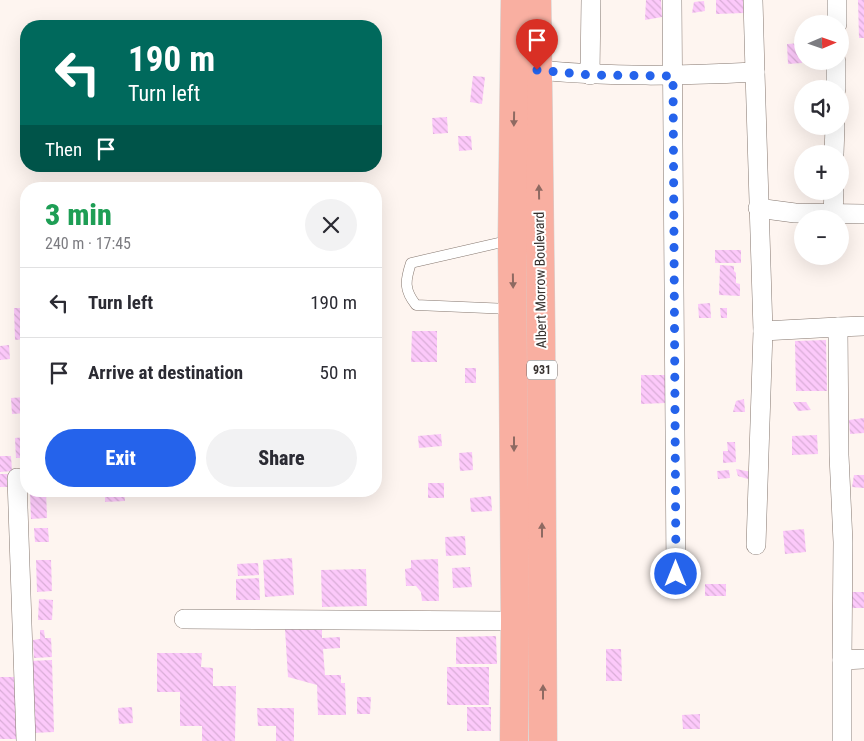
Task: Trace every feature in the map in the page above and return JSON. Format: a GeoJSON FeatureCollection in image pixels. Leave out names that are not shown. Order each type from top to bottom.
{"type":"FeatureCollection","features":[{"type":"Feature","properties":{"kind":"highway","name":"Albert Morrow Boulevard"},"geometry":{"type":"LineString","coordinates":[[514,741],[514,309],[512,240],[515,0]]}},
{"type":"Feature","properties":{"kind":"highway","name":"Albert Morrow Boulevard"},"geometry":{"type":"LineString","coordinates":[[537,0],[542,331],[542,741]]}},
{"type":"Feature","properties":{"kind":"street"},"geometry":{"type":"LineString","coordinates":[[590,75],[592,0]]}},
{"type":"Feature","properties":{"kind":"street"},"geometry":{"type":"LineString","coordinates":[[672,0],[676,574]]}},
{"type":"Feature","properties":{"kind":"street"},"geometry":{"type":"LineString","coordinates":[[753,0],[763,331],[756,546]]}},
{"type":"Feature","properties":{"kind":"street"},"geometry":{"type":"LineString","coordinates":[[837,0],[837,15]]}},
{"type":"Feature","properties":{"kind":"street"},"geometry":{"type":"LineString","coordinates":[[537,70],[590,75],[673,76],[755,72]]}},
{"type":"Feature","properties":{"kind":"street"},"geometry":{"type":"LineString","coordinates":[[758,208],[794,213]]}},
{"type":"Feature","properties":{"kind":"street"},"geometry":{"type":"LineString","coordinates":[[849,214],[864,214]]}},
{"type":"Feature","properties":{"kind":"street"},"geometry":{"type":"LineString","coordinates":[[763,331],[864,326]]}},
{"type":"Feature","properties":{"kind":"street"},"geometry":{"type":"LineString","coordinates":[[838,327],[842,542],[842,741]]}},
{"type":"Feature","properties":{"kind":"street"},"geometry":{"type":"LineString","coordinates":[[17,478],[26,741]]}},
{"type":"Feature","properties":{"kind":"street"},"geometry":{"type":"LineString","coordinates":[[184,619],[515,621]]}},
{"type":"Feature","properties":{"kind":"street"},"geometry":{"type":"LineString","coordinates":[[842,660],[864,659]]}},
{"type":"Feature","properties":{"kind":"lane"},"geometry":{"type":"LineString","coordinates":[[512,240],[412,263],[406,278],[408,294],[416,305],[514,309]]}},
{"type":"Feature","properties":{"kind":"building"},"geometry":{"type":"Polygon","coordinates":[[[646,0],[661,0],[662,17],[645,20],[646,0]]]}},
{"type":"Feature","properties":{"kind":"building"},"geometry":{"type":"Polygon","coordinates":[[[716,0],[743,0],[744,13],[716,14],[716,0]]]}},
{"type":"Feature","properties":{"kind":"building"},"geometry":{"type":"Polygon","coordinates":[[[858,0],[864,0],[864,38],[859,38],[858,0]]]}},
{"type":"Feature","properties":{"kind":"building"},"geometry":{"type":"Polygon","coordinates":[[[704,1],[705,11],[692,13],[694,2],[704,1]]]}},
{"type":"Feature","properties":{"kind":"building"},"geometry":{"type":"Polygon","coordinates":[[[787,44],[794,44],[794,64],[788,64],[787,44]]]}},
{"type":"Feature","properties":{"kind":"building"},"geometry":{"type":"Polygon","coordinates":[[[473,76],[485,77],[482,104],[470,102],[473,76]]]}},
{"type":"Feature","properties":{"kind":"building"},"geometry":{"type":"Polygon","coordinates":[[[447,117],[448,133],[433,134],[432,118],[447,117]]]}},
{"type":"Feature","properties":{"kind":"building"},"geometry":{"type":"Polygon","coordinates":[[[458,136],[471,136],[472,150],[459,151],[458,136]]]}},
{"type":"Feature","properties":{"kind":"building"},"geometry":{"type":"Polygon","coordinates":[[[715,250],[741,250],[741,263],[715,263],[715,250]]]}},
{"type":"Feature","properties":{"kind":"building"},"geometry":{"type":"Polygon","coordinates":[[[720,265],[734,266],[736,283],[740,284],[740,296],[719,295],[720,265]]]}},
{"type":"Feature","properties":{"kind":"building"},"geometry":{"type":"Polygon","coordinates":[[[710,303],[711,318],[699,318],[698,304],[710,303]]]}},
{"type":"Feature","properties":{"kind":"building"},"geometry":{"type":"Polygon","coordinates":[[[14,308],[20,308],[20,340],[15,340],[14,308]]]}},
{"type":"Feature","properties":{"kind":"building"},"geometry":{"type":"Polygon","coordinates":[[[720,308],[727,308],[727,318],[721,318],[720,308]]]}},
{"type":"Feature","properties":{"kind":"building"},"geometry":{"type":"Polygon","coordinates":[[[412,331],[437,331],[437,362],[411,362],[412,331]]]}},
{"type":"Feature","properties":{"kind":"building"},"geometry":{"type":"Polygon","coordinates":[[[826,340],[827,391],[796,391],[795,341],[826,340]]]}},
{"type":"Feature","properties":{"kind":"building"},"geometry":{"type":"Polygon","coordinates":[[[9,345],[10,359],[0,360],[0,346],[9,345]]]}},
{"type":"Feature","properties":{"kind":"building"},"geometry":{"type":"Polygon","coordinates":[[[465,368],[476,368],[476,383],[465,383],[465,368]]]}},
{"type":"Feature","properties":{"kind":"building"},"geometry":{"type":"Polygon","coordinates":[[[641,375],[666,375],[666,403],[641,404],[641,375]]]}},
{"type":"Feature","properties":{"kind":"building"},"geometry":{"type":"Polygon","coordinates":[[[20,397],[20,413],[12,414],[11,398],[20,397]]]}},
{"type":"Feature","properties":{"kind":"building"},"geometry":{"type":"Polygon","coordinates":[[[744,399],[745,412],[733,412],[736,401],[744,399]]]}},
{"type":"Feature","properties":{"kind":"building"},"geometry":{"type":"Polygon","coordinates":[[[793,402],[806,402],[811,410],[798,411],[793,402]]]}},
{"type":"Feature","properties":{"kind":"building"},"geometry":{"type":"Polygon","coordinates":[[[864,418],[864,433],[850,434],[849,420],[864,418]]]}},
{"type":"Feature","properties":{"kind":"building"},"geometry":{"type":"Polygon","coordinates":[[[441,434],[442,446],[419,448],[418,436],[441,434]]]}},
{"type":"Feature","properties":{"kind":"building"},"geometry":{"type":"Polygon","coordinates":[[[817,435],[818,454],[792,455],[792,436],[817,435]]]}},
{"type":"Feature","properties":{"kind":"building"},"geometry":{"type":"Polygon","coordinates":[[[15,438],[20,438],[20,458],[16,458],[15,438]]]}},
{"type":"Feature","properties":{"kind":"building"},"geometry":{"type":"Polygon","coordinates":[[[727,442],[735,442],[736,462],[723,463],[723,451],[728,451],[727,442]]]}},
{"type":"Feature","properties":{"kind":"building"},"geometry":{"type":"Polygon","coordinates":[[[472,452],[473,470],[460,471],[459,453],[472,452]]]}},
{"type":"Feature","properties":{"kind":"building"},"geometry":{"type":"Polygon","coordinates":[[[0,456],[11,456],[12,471],[0,472],[0,456]]]}},
{"type":"Feature","properties":{"kind":"building"},"geometry":{"type":"Polygon","coordinates":[[[736,469],[751,472],[751,480],[738,476],[736,469]]]}},
{"type":"Feature","properties":{"kind":"building"},"geometry":{"type":"Polygon","coordinates":[[[729,470],[730,478],[718,479],[717,471],[729,470]]]}},
{"type":"Feature","properties":{"kind":"building"},"geometry":{"type":"Polygon","coordinates":[[[0,474],[9,474],[10,487],[0,487],[0,474]]]}},
{"type":"Feature","properties":{"kind":"building"},"geometry":{"type":"Polygon","coordinates":[[[854,475],[864,475],[864,488],[852,487],[854,475]]]}},
{"type":"Feature","properties":{"kind":"building"},"geometry":{"type":"Polygon","coordinates":[[[428,483],[444,483],[444,498],[428,498],[428,483]]]}},
{"type":"Feature","properties":{"kind":"building"},"geometry":{"type":"Polygon","coordinates":[[[491,496],[492,511],[471,512],[470,498],[491,496]]]}},
{"type":"Feature","properties":{"kind":"building"},"geometry":{"type":"Polygon","coordinates":[[[30,497],[46,497],[47,518],[31,519],[30,497]]]}},
{"type":"Feature","properties":{"kind":"building"},"geometry":{"type":"Polygon","coordinates":[[[105,497],[125,497],[125,501],[105,502],[105,497]]]}},
{"type":"Feature","properties":{"kind":"building"},"geometry":{"type":"Polygon","coordinates":[[[34,528],[48,528],[49,542],[35,542],[34,528]]]}},
{"type":"Feature","properties":{"kind":"building"},"geometry":{"type":"Polygon","coordinates":[[[804,529],[806,552],[785,554],[783,531],[804,529]]]}},
{"type":"Feature","properties":{"kind":"building"},"geometry":{"type":"Polygon","coordinates":[[[465,536],[466,555],[446,556],[445,537],[465,536]]]}},
{"type":"Feature","properties":{"kind":"building"},"geometry":{"type":"Polygon","coordinates":[[[292,558],[294,595],[265,597],[263,560],[292,558]]]}},
{"type":"Feature","properties":{"kind":"building"},"geometry":{"type":"Polygon","coordinates":[[[438,559],[439,601],[422,601],[421,592],[416,586],[406,586],[405,569],[411,568],[411,560],[438,559]]]}},
{"type":"Feature","properties":{"kind":"building"},"geometry":{"type":"Polygon","coordinates":[[[36,560],[51,560],[52,591],[37,592],[36,560]]]}},
{"type":"Feature","properties":{"kind":"building"},"geometry":{"type":"Polygon","coordinates":[[[258,563],[259,575],[238,576],[237,564],[258,563]]]}},
{"type":"Feature","properties":{"kind":"building"},"geometry":{"type":"Polygon","coordinates":[[[470,567],[472,587],[453,588],[452,568],[470,567]]]}},
{"type":"Feature","properties":{"kind":"building"},"geometry":{"type":"Polygon","coordinates":[[[366,569],[367,606],[322,607],[321,570],[366,569]]]}},
{"type":"Feature","properties":{"kind":"building"},"geometry":{"type":"Polygon","coordinates":[[[259,578],[260,600],[236,600],[236,579],[259,578]]]}},
{"type":"Feature","properties":{"kind":"building"},"geometry":{"type":"Polygon","coordinates":[[[705,584],[726,584],[726,596],[705,596],[705,584]]]}},
{"type":"Feature","properties":{"kind":"building"},"geometry":{"type":"Polygon","coordinates":[[[852,592],[864,592],[864,608],[852,608],[852,592]]]}},
{"type":"Feature","properties":{"kind":"building"},"geometry":{"type":"Polygon","coordinates":[[[39,599],[53,600],[52,620],[38,620],[39,599]]]}},
{"type":"Feature","properties":{"kind":"building"},"geometry":{"type":"Polygon","coordinates":[[[322,627],[322,638],[340,637],[340,648],[323,649],[325,675],[341,675],[341,683],[345,683],[346,715],[318,715],[317,685],[288,677],[285,629],[322,627]]]}},
{"type":"Feature","properties":{"kind":"building"},"geometry":{"type":"Polygon","coordinates":[[[40,630],[44,630],[45,638],[51,638],[52,657],[34,658],[33,640],[40,639],[40,630]]]}},
{"type":"Feature","properties":{"kind":"building"},"geometry":{"type":"Polygon","coordinates":[[[496,636],[497,664],[456,664],[456,637],[496,636]]]}},
{"type":"Feature","properties":{"kind":"building"},"geometry":{"type":"Polygon","coordinates":[[[606,649],[621,649],[622,681],[606,681],[606,649]]]}},
{"type":"Feature","properties":{"kind":"building"},"geometry":{"type":"Polygon","coordinates":[[[157,653],[202,653],[201,667],[213,668],[213,686],[236,686],[235,741],[202,741],[202,726],[180,726],[180,692],[157,692],[157,653]]]}},
{"type":"Feature","properties":{"kind":"building"},"geometry":{"type":"Polygon","coordinates":[[[52,660],[54,732],[32,733],[29,661],[52,660]]]}},
{"type":"Feature","properties":{"kind":"building"},"geometry":{"type":"Polygon","coordinates":[[[447,667],[489,667],[489,705],[447,705],[447,667]]]}},
{"type":"Feature","properties":{"kind":"building"},"geometry":{"type":"Polygon","coordinates":[[[0,677],[21,677],[21,739],[0,739],[0,677]]]}},
{"type":"Feature","properties":{"kind":"building"},"geometry":{"type":"Polygon","coordinates":[[[357,697],[371,697],[370,714],[357,714],[357,697]]]}},
{"type":"Feature","properties":{"kind":"building"},"geometry":{"type":"Polygon","coordinates":[[[132,707],[133,723],[119,724],[118,708],[132,707]]]}},
{"type":"Feature","properties":{"kind":"building"},"geometry":{"type":"Polygon","coordinates":[[[467,707],[491,707],[491,731],[467,731],[467,707]]]}},
{"type":"Feature","properties":{"kind":"building"},"geometry":{"type":"Polygon","coordinates":[[[257,708],[294,708],[294,741],[276,741],[276,726],[258,726],[257,708]]]}},
{"type":"Feature","properties":{"kind":"building"},"geometry":{"type":"Polygon","coordinates":[[[700,714],[700,729],[683,729],[682,715],[700,714]]]}},
{"type":"Feature","properties":{"kind":"route"},"geometry":{"type":"LineString","coordinates":[[537,70],[590,75],[673,76],[676,574]]}}]}
